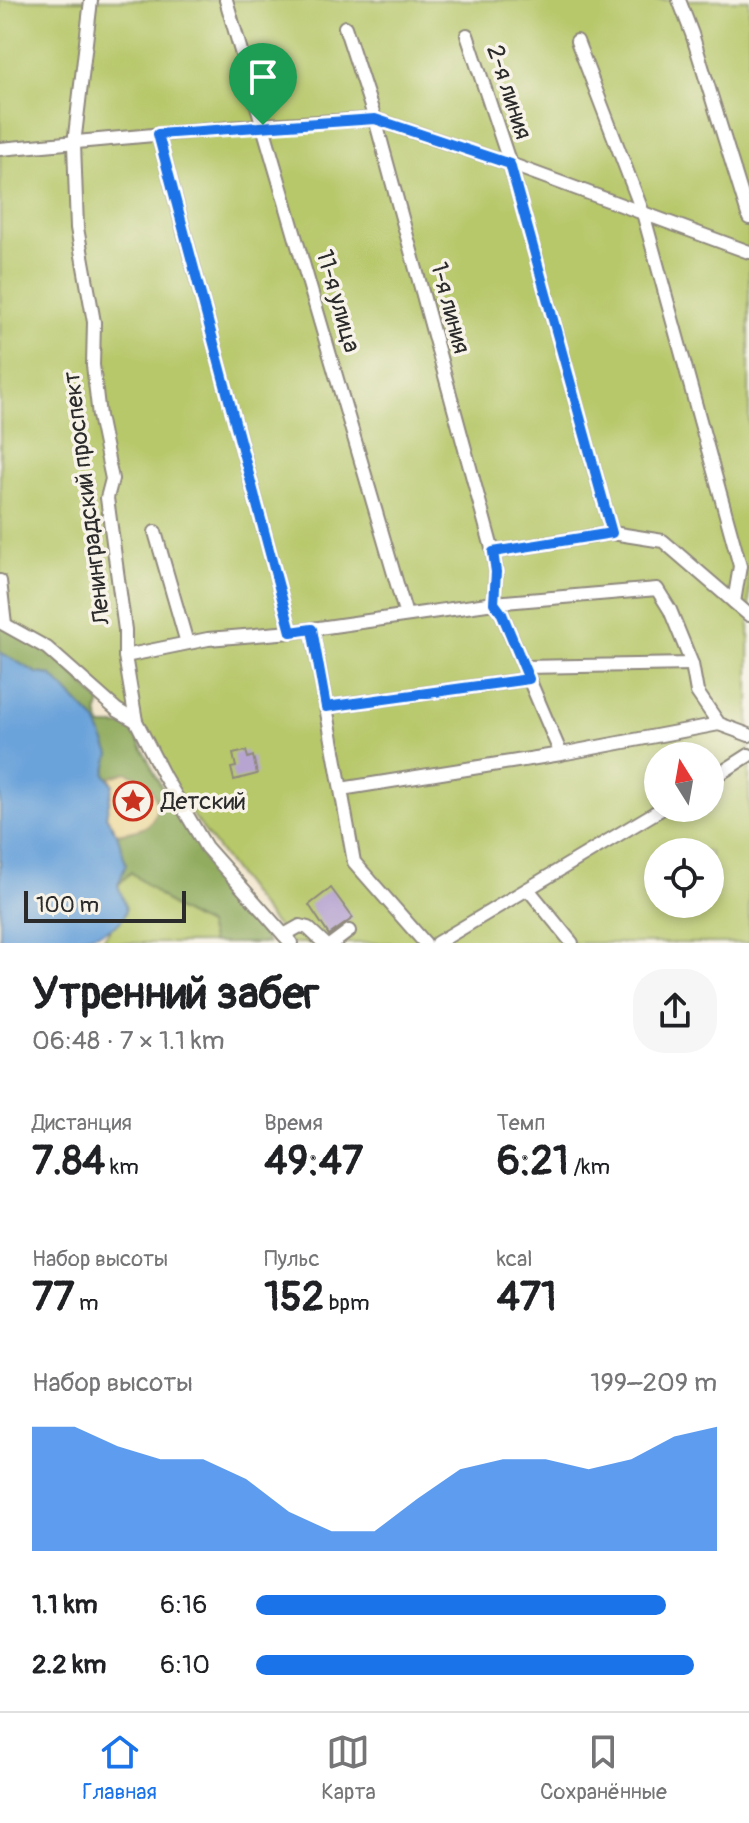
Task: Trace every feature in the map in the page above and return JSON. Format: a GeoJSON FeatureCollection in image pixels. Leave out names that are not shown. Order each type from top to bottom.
{"type":"FeatureCollection","features":[{"type":"Feature","properties":{"kind":"street","name":"Ленинградский проспект"},"geometry":{"type":"LineString","coordinates":[[91,0],[74,144],[77,228],[94,322],[93,365],[99,416],[112,479],[107,498],[125,630],[125,656],[136,721],[206,847],[288,939]]}},
{"type":"Feature","properties":{"kind":"street","name":"11-я улица"},"geometry":{"type":"LineString","coordinates":[[226,0],[406,615]]}},
{"type":"Feature","properties":{"kind":"street"},"geometry":{"type":"LineString","coordinates":[[679,0],[749,218]]}},
{"type":"Feature","properties":{"kind":"street","name":"1-я линия"},"geometry":{"type":"LineString","coordinates":[[345,27],[375,119],[493,552],[496,572],[494,603]]}},
{"type":"Feature","properties":{"kind":"street","name":"2-я линия"},"geometry":{"type":"LineString","coordinates":[[467,35],[510,164],[612,533]]}},
{"type":"Feature","properties":{"kind":"street"},"geometry":{"type":"LineString","coordinates":[[577,41],[643,213],[740,566],[734,602]]}},
{"type":"Feature","properties":{"kind":"street"},"geometry":{"type":"LineString","coordinates":[[0,149],[263,125],[375,119],[510,164],[749,252]]}},
{"type":"Feature","properties":{"kind":"street"},"geometry":{"type":"LineString","coordinates":[[158,134],[291,632]]}},
{"type":"Feature","properties":{"kind":"street"},"geometry":{"type":"LineString","coordinates":[[155,532],[187,643]]}},
{"type":"Feature","properties":{"kind":"street"},"geometry":{"type":"LineString","coordinates":[[493,552],[612,533],[663,541],[749,615]]}},
{"type":"Feature","properties":{"kind":"street"},"geometry":{"type":"LineString","coordinates":[[0,581],[2,623],[47,648],[117,710],[136,721]]}},
{"type":"Feature","properties":{"kind":"street"},"geometry":{"type":"LineString","coordinates":[[125,656],[187,643],[291,632],[494,603],[657,589],[670,610],[692,664],[697,692],[719,724]]}},
{"type":"Feature","properties":{"kind":"street"},"geometry":{"type":"LineString","coordinates":[[494,603],[502,614],[561,754]]}},
{"type":"Feature","properties":{"kind":"street"},"geometry":{"type":"LineString","coordinates":[[312,629],[354,862],[425,943]]}},
{"type":"Feature","properties":{"kind":"street"},"geometry":{"type":"LineString","coordinates":[[326,707],[527,673],[692,664]]}},
{"type":"Feature","properties":{"kind":"street"},"geometry":{"type":"LineString","coordinates":[[341,789],[561,754],[719,724],[749,735]]}},
{"type":"Feature","properties":{"kind":"street"},"geometry":{"type":"LineString","coordinates":[[724,771],[749,755]]}},
{"type":"Feature","properties":{"kind":"street"},"geometry":{"type":"LineString","coordinates":[[437,943],[644,819]]}},
{"type":"Feature","properties":{"kind":"street"},"geometry":{"type":"LineString","coordinates":[[528,889],[572,943]]}},
{"type":"Feature","properties":{"kind":"street"},"geometry":{"type":"LineString","coordinates":[[288,939],[300,926],[308,928],[324,943]]}},
{"type":"Feature","properties":{"kind":"street"},"geometry":{"type":"LineString","coordinates":[[333,943],[349,931]]}},
{"type":"Feature","properties":{"kind":"green space"},"geometry":{"type":"Polygon","coordinates":[[[0,0],[749,0],[749,943],[291,943],[261,908],[164,776],[136,721],[0,621],[0,0]]]}},
{"type":"Feature","properties":{"kind":"green space"},"geometry":{"type":"Polygon","coordinates":[[[0,621],[47,648],[101,703],[97,714],[101,726],[129,726],[133,729],[164,792],[268,943],[212,943],[207,925],[176,909],[131,872],[118,885],[126,864],[117,834],[146,826],[153,816],[156,798],[144,780],[126,773],[109,778],[105,774],[109,754],[51,675],[37,673],[0,652],[0,621]]]}},
{"type":"Feature","properties":{"kind":"green space"},"geometry":{"type":"Polygon","coordinates":[[[130,871],[176,909],[207,925],[212,943],[83,943],[102,940],[126,909],[118,885],[130,871]]]}},
{"type":"Feature","properties":{"kind":"sand","name":"Детский"},"geometry":{"type":"Polygon","coordinates":[[[126,772],[144,780],[155,796],[156,808],[152,820],[145,827],[117,834],[106,816],[112,781],[109,778],[126,772]]]}},
{"type":"Feature","properties":{"kind":"water"},"geometry":{"type":"Polygon","coordinates":[[[0,652],[37,673],[51,675],[96,721],[110,754],[105,774],[113,784],[106,816],[117,834],[126,864],[118,885],[126,910],[121,921],[109,929],[73,939],[0,943],[0,652]]]}},
{"type":"Feature","properties":{"kind":"building"},"geometry":{"type":"Polygon","coordinates":[[[246,751],[248,758],[253,756],[257,774],[234,780],[231,768],[236,767],[233,754],[246,751]]]}},
{"type":"Feature","properties":{"kind":"building"},"geometry":{"type":"Polygon","coordinates":[[[331,888],[353,918],[329,935],[309,905],[331,888]]]}},
{"type":"Feature","properties":{"kind":"place","name":"Детский"},"geometry":{"type":"Point","coordinates":[133,801]}},
{"type":"Feature","properties":{"kind":"route"},"geometry":{"type":"LineString","coordinates":[[375,119],[510,164],[612,533],[493,552],[496,572],[494,603],[502,614],[529,679],[326,707],[312,629],[291,632],[158,134],[263,125],[375,119]]}}]}
